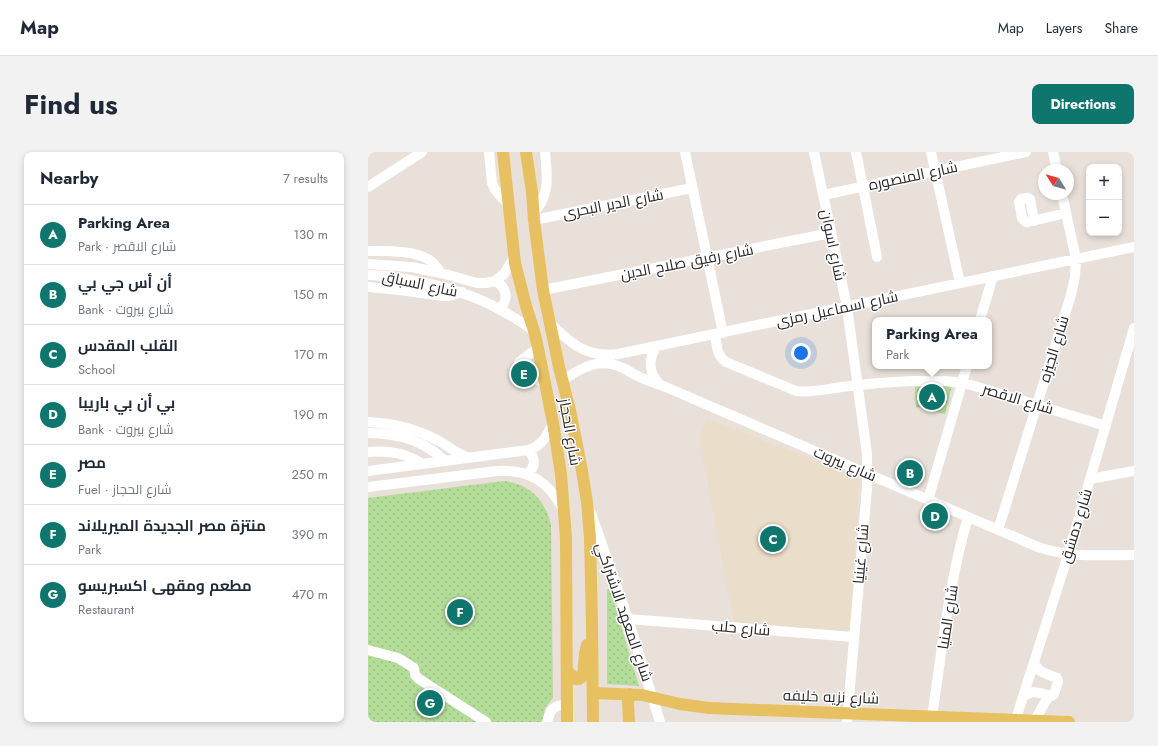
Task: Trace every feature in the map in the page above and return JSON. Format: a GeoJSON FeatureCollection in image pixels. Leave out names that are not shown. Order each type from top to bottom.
{"type":"FeatureCollection","features":[{"type":"Feature","properties":{"kind":"main road","name":"شارع الحجاز"},"geometry":{"type":"LineString","coordinates":[[503,152],[515,256],[526,306],[538,348],[553,423],[561,474],[566,539],[567,722]]}},
{"type":"Feature","properties":{"kind":"main road","name":"شارع الحجاز"},"geometry":{"type":"LineString","coordinates":[[526,152],[543,290],[570,410],[587,502],[590,538],[593,722]]}},
{"type":"Feature","properties":{"kind":"main road"},"geometry":{"type":"LineString","coordinates":[[567,671],[576,679],[583,676],[585,652],[592,633]]}},
{"type":"Feature","properties":{"kind":"main road","name":"شارع نزيه خليفه"},"geometry":{"type":"LineString","coordinates":[[593,692],[653,697],[680,704],[709,708],[848,718],[932,717],[995,721],[1069,722]]}},
{"type":"Feature","properties":{"kind":"main road"},"geometry":{"type":"LineString","coordinates":[[629,722],[628,702],[630,694]]}},
{"type":"Feature","properties":{"kind":"street"},"geometry":{"type":"LineString","coordinates":[[368,187],[422,152]]}},
{"type":"Feature","properties":{"kind":"street"},"geometry":{"type":"LineString","coordinates":[[489,152],[493,185],[498,194],[509,204]]}},
{"type":"Feature","properties":{"kind":"street"},"geometry":{"type":"LineString","coordinates":[[533,217],[542,203],[546,187],[547,175],[545,152]]}},
{"type":"Feature","properties":{"kind":"street","name":"شارع الاقصر"},"geometry":{"type":"LineString","coordinates":[[685,152],[707,258],[719,334],[718,353],[724,360],[788,388],[808,392],[857,386],[923,381],[962,383],[1106,426]]}},
{"type":"Feature","properties":{"kind":"street","name":"شارع اسوان"},"geometry":{"type":"LineString","coordinates":[[814,152],[846,307],[857,386]]}},
{"type":"Feature","properties":{"kind":"street"},"geometry":{"type":"LineString","coordinates":[[856,152],[877,257]]}},
{"type":"Feature","properties":{"kind":"street"},"geometry":{"type":"LineString","coordinates":[[931,152],[960,283]]}},
{"type":"Feature","properties":{"kind":"street","name":"شارع المنصوره"},"geometry":{"type":"LineString","coordinates":[[823,195],[1026,152]]}},
{"type":"Feature","properties":{"kind":"street"},"geometry":{"type":"LineString","coordinates":[[1053,152],[1056,164]]}},
{"type":"Feature","properties":{"kind":"street","name":"شارع الدير البحرى"},"geometry":{"type":"LineString","coordinates":[[533,217],[692,188]]}},
{"type":"Feature","properties":{"kind":"street","name":"شارع الجيزه"},"geometry":{"type":"LineString","coordinates":[[998,530],[1072,295],[1076,259],[1063,200]]}},
{"type":"Feature","properties":{"kind":"street"},"geometry":{"type":"LineString","coordinates":[[1034,221],[1066,213]]}},
{"type":"Feature","properties":{"kind":"street","name":"شارع رفيق صلاح الدين"},"geometry":{"type":"LineString","coordinates":[[543,290],[831,233]]}},
{"type":"Feature","properties":{"kind":"street","name":"شارع اسماعيل رمزى"},"geometry":{"type":"LineString","coordinates":[[550,322],[563,336],[576,346],[586,351],[605,355],[618,354],[1134,247]]}},
{"type":"Feature","properties":{"kind":"street"},"geometry":{"type":"LineString","coordinates":[[368,250],[403,252],[419,255],[431,261],[441,273]]}},
{"type":"Feature","properties":{"kind":"street"},"geometry":{"type":"LineString","coordinates":[[500,309],[505,302],[506,294],[502,286],[495,281],[504,274],[515,256]]}},
{"type":"Feature","properties":{"kind":"street","name":"شارع السباق"},"geometry":{"type":"LineString","coordinates":[[368,264],[401,266],[441,273],[477,282],[486,283],[495,281]]}},
{"type":"Feature","properties":{"kind":"street","name":"شارع السباق"},"geometry":{"type":"LineString","coordinates":[[368,275],[422,281],[462,292],[500,309],[534,331]]}},
{"type":"Feature","properties":{"kind":"street"},"geometry":{"type":"LineString","coordinates":[[981,317],[992,276]]}},
{"type":"Feature","properties":{"kind":"street"},"geometry":{"type":"LineString","coordinates":[[368,288],[400,290],[443,296],[449,296],[462,292]]}},
{"type":"Feature","properties":{"kind":"street","name":"شارع دمشق"},"geometry":{"type":"LineString","coordinates":[[1015,721],[1068,555],[1106,426],[1129,360],[1134,328]]}},
{"type":"Feature","properties":{"kind":"street"},"geometry":{"type":"LineString","coordinates":[[656,347],[652,355],[650,368],[660,385]]}},
{"type":"Feature","properties":{"kind":"street"},"geometry":{"type":"LineString","coordinates":[[518,366],[519,362],[538,348]]}},
{"type":"Feature","properties":{"kind":"street","name":"شارع بيروت"},"geometry":{"type":"LineString","coordinates":[[563,380],[582,368],[593,364],[607,363],[619,366],[645,379],[1043,549],[1068,555],[1134,555]]}},
{"type":"Feature","properties":{"kind":"street"},"geometry":{"type":"LineString","coordinates":[[928,500],[966,369]]}},
{"type":"Feature","properties":{"kind":"street"},"geometry":{"type":"LineString","coordinates":[[530,377],[545,383]]}},
{"type":"Feature","properties":{"kind":"street","name":"شارع غينيا"},"geometry":{"type":"LineString","coordinates":[[848,718],[868,474],[867,454],[857,386]]}},
{"type":"Feature","properties":{"kind":"street"},"geometry":{"type":"LineString","coordinates":[[368,422],[394,425],[418,431],[469,458]]}},
{"type":"Feature","properties":{"kind":"street"},"geometry":{"type":"LineString","coordinates":[[368,471],[528,450],[536,447],[545,439],[553,423]]}},
{"type":"Feature","properties":{"kind":"street"},"geometry":{"type":"LineString","coordinates":[[368,434],[388,434],[412,439],[428,446],[445,461]]}},
{"type":"Feature","properties":{"kind":"street"},"geometry":{"type":"LineString","coordinates":[[527,474],[532,469],[534,463],[533,456],[528,450]]}},
{"type":"Feature","properties":{"kind":"street"},"geometry":{"type":"LineString","coordinates":[[368,452],[382,451],[397,453],[423,464]]}},
{"type":"Feature","properties":{"kind":"street"},"geometry":{"type":"LineString","coordinates":[[368,487],[497,471],[516,471],[527,474],[541,481],[551,490],[559,501],[564,512]]}},
{"type":"Feature","properties":{"kind":"street"},"geometry":{"type":"LineString","coordinates":[[1090,480],[1134,471]]}},
{"type":"Feature","properties":{"kind":"street","name":"شارع المعهد الاشتراكي"},"geometry":{"type":"LineString","coordinates":[[587,502],[628,619],[660,722]]}},
{"type":"Feature","properties":{"kind":"street","name":"شارع المنيا"},"geometry":{"type":"LineString","coordinates":[[932,717],[951,591],[968,517]]}},
{"type":"Feature","properties":{"kind":"street","name":"شارع حلب"},"geometry":{"type":"LineString","coordinates":[[628,619],[854,637]]}},
{"type":"Feature","properties":{"kind":"street"},"geometry":{"type":"LineString","coordinates":[[368,650],[398,658],[410,665],[414,668],[415,675],[419,679],[486,722]]}},
{"type":"Feature","properties":{"kind":"street"},"geometry":{"type":"LineString","coordinates":[[1033,721],[1041,712],[1046,701],[1054,694],[1058,682],[1058,679],[1041,672],[1034,663]]}},
{"type":"Feature","properties":{"kind":"street"},"geometry":{"type":"LineString","coordinates":[[1023,697],[1028,693],[1035,692],[1050,696]]}},
{"type":"Feature","properties":{"kind":"street"},"geometry":{"type":"LineString","coordinates":[[547,722],[550,712],[554,708],[560,705],[567,705]]}},
{"type":"Feature","properties":{"kind":"shaded area"},"geometry":{"type":"Polygon","coordinates":[[[706,418],[860,478],[849,632],[734,622],[699,438],[706,418]]]}},
{"type":"Feature","properties":{"kind":"green space"},"geometry":{"type":"Polygon","coordinates":[[[952,386],[945,414],[916,407],[915,387],[952,386]]]}},
{"type":"Feature","properties":{"kind":"green space"},"geometry":{"type":"Polygon","coordinates":[[[504,481],[513,482],[529,489],[541,501],[549,516],[551,525],[553,698],[545,708],[543,722],[368,722],[368,498],[504,481]]]}},
{"type":"Feature","properties":{"kind":"green space"},"geometry":{"type":"Polygon","coordinates":[[[607,589],[610,589],[639,686],[607,684],[607,589]]]}},
{"type":"Feature","properties":{"kind":"tunnel"},"geometry":{"type":"LineString","coordinates":[[518,366],[530,377]]}},
{"type":"Feature","properties":{"kind":"place","name":"مصر"},"geometry":{"type":"Point","coordinates":[524,374]}},
{"type":"Feature","properties":{"kind":"place","name":"Parking Area"},"geometry":{"type":"Point","coordinates":[932,397]}},
{"type":"Feature","properties":{"kind":"place","name":"أن أس جي بي"},"geometry":{"type":"Point","coordinates":[910,473]}},
{"type":"Feature","properties":{"kind":"place","name":"بي أن بي باريبا"},"geometry":{"type":"Point","coordinates":[935,516]}},
{"type":"Feature","properties":{"kind":"place","name":"القلب المقدس"},"geometry":{"type":"Point","coordinates":[773,539]}},
{"type":"Feature","properties":{"kind":"place","name":"منتزة مصر الجديدة الميريلاند"},"geometry":{"type":"Point","coordinates":[460,612]}},
{"type":"Feature","properties":{"kind":"place","name":"مطعم ومقهى اكسبريسو"},"geometry":{"type":"Point","coordinates":[430,703]}}]}
